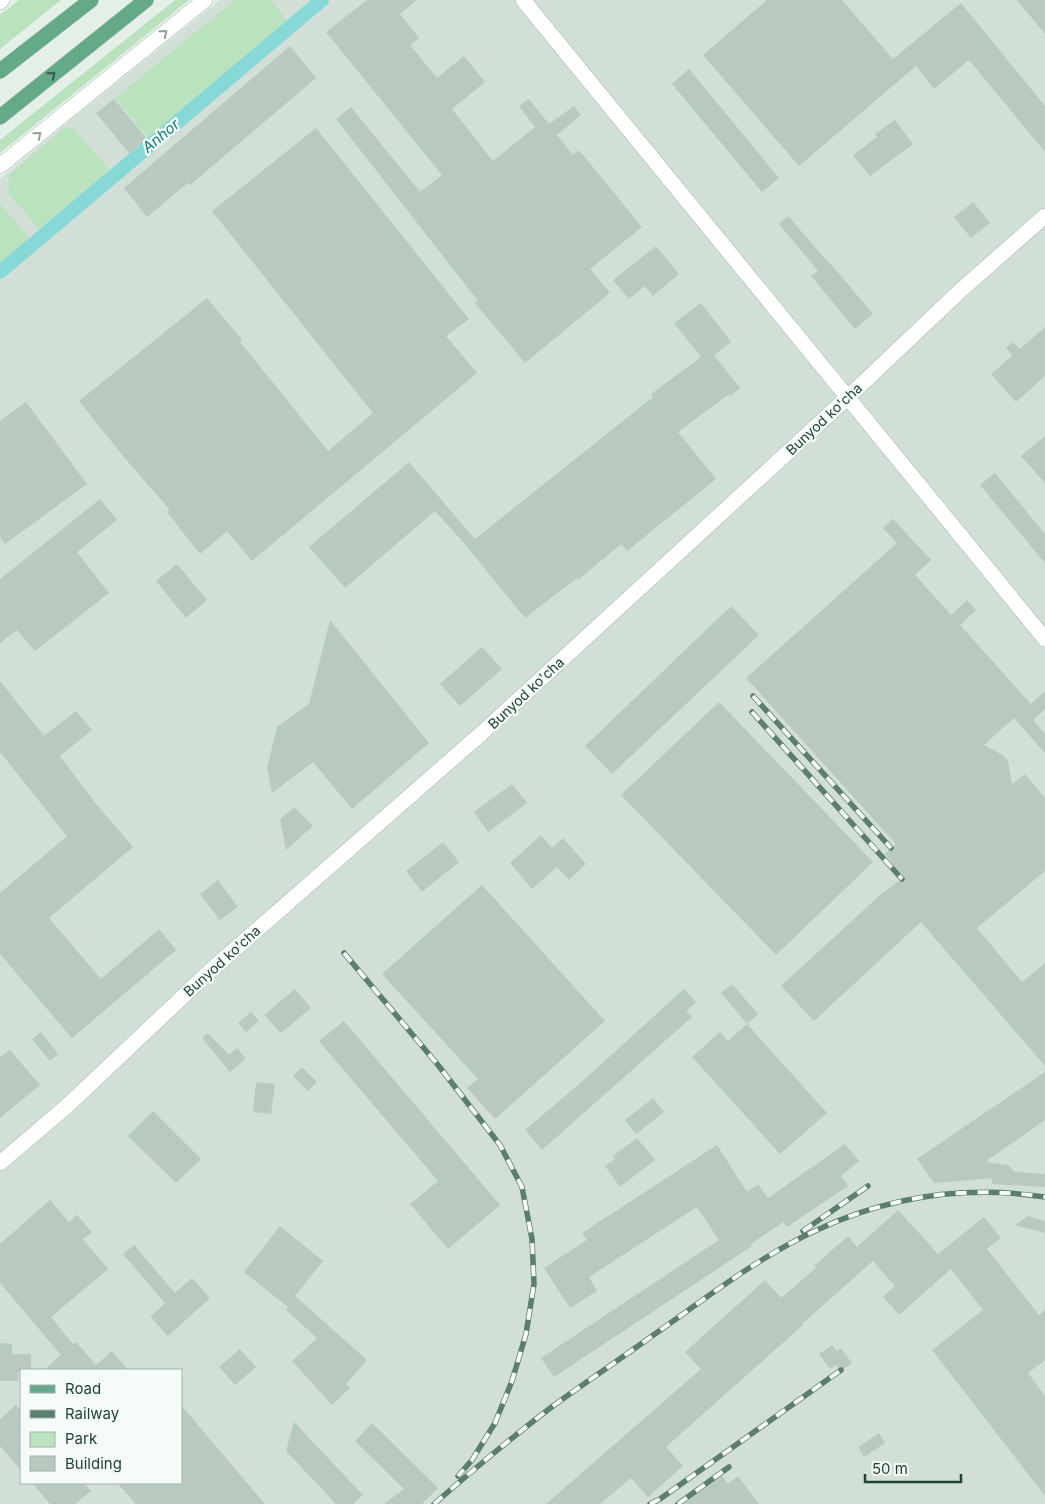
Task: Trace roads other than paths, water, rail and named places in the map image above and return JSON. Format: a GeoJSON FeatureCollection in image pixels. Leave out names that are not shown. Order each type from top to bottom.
{"type":"FeatureCollection","features":[{"type":"Feature","properties":{"kind":"main road"},"geometry":{"type":"LineString","coordinates":[[0,70],[91,0]]}},
{"type":"Feature","properties":{"kind":"main road"},"geometry":{"type":"LineString","coordinates":[[0,116],[146,0]]}},
{"type":"Feature","properties":{"kind":"street"},"geometry":{"type":"LineString","coordinates":[[0,166],[204,0]]}},
{"type":"Feature","properties":{"kind":"street"},"geometry":{"type":"LineString","coordinates":[[523,0],[1045,640]]}},
{"type":"Feature","properties":{"kind":"street","name":"Bunyod ko'cha"},"geometry":{"type":"LineString","coordinates":[[0,1163],[67,1106],[210,970],[483,732],[847,398],[961,290],[1045,216]]}},
{"type":"Feature","properties":{"kind":"waterway","name":"Anhor"},"geometry":{"type":"LineString","coordinates":[[0,272],[322,0]]}},
{"type":"Feature","properties":{"kind":"railway"},"geometry":{"type":"LineString","coordinates":[[753,696],[891,848]]}},
{"type":"Feature","properties":{"kind":"railway"},"geometry":{"type":"LineString","coordinates":[[752,712],[902,879]]}},
{"type":"Feature","properties":{"kind":"railway"},"geometry":{"type":"LineString","coordinates":[[344,953],[438,1065],[500,1145],[522,1187],[532,1239],[534,1284],[526,1334],[512,1381],[495,1423],[472,1460],[458,1476]]}},
{"type":"Feature","properties":{"kind":"railway"},"geometry":{"type":"LineString","coordinates":[[803,1231],[868,1186]]}},
{"type":"Feature","properties":{"kind":"railway"},"geometry":{"type":"LineString","coordinates":[[434,1504],[553,1406],[732,1279],[795,1241],[844,1218],[900,1201],[928,1196],[986,1192],[1045,1197]]}},
{"type":"Feature","properties":{"kind":"railway"},"geometry":{"type":"LineString","coordinates":[[650,1504],[660,1499],[841,1370]]}},
{"type":"Feature","properties":{"kind":"railway"},"geometry":{"type":"LineString","coordinates":[[678,1504],[729,1467]]}}]}
